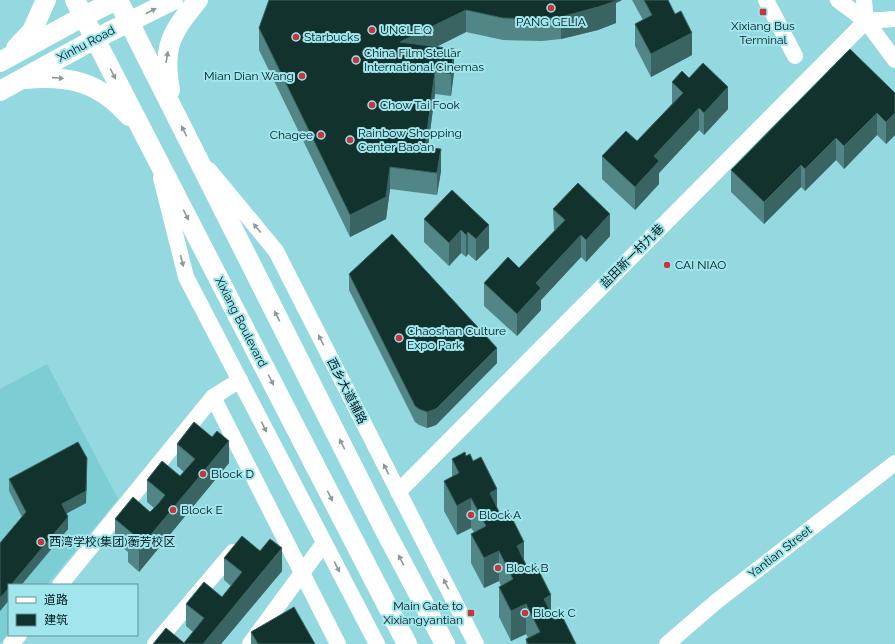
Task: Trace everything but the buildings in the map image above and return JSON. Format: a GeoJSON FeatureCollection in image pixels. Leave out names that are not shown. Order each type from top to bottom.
{"type":"FeatureCollection","features":[{"type":"Feature","properties":{"kind":"main road"},"geometry":{"type":"LineString","coordinates":[[2,62],[32,31],[46,0]]}},
{"type":"Feature","properties":{"kind":"main road"},"geometry":{"type":"LineString","coordinates":[[117,0],[381,523],[445,644]]}},
{"type":"Feature","properties":{"kind":"main road","name":"Xinhu Road"},"geometry":{"type":"LineString","coordinates":[[2,62],[79,8],[117,0]]}},
{"type":"Feature","properties":{"kind":"main road","name":"Xinhu Road"},"geometry":{"type":"LineString","coordinates":[[0,90],[173,0]]}},
{"type":"Feature","properties":{"kind":"main road"},"geometry":{"type":"LineString","coordinates":[[173,110],[166,66],[170,41],[181,20],[198,0]]}},
{"type":"Feature","properties":{"kind":"main road","name":"Xixiang Boulevard"},"geometry":{"type":"LineString","coordinates":[[79,8],[407,644]]}},
{"type":"Feature","properties":{"kind":"main road"},"geometry":{"type":"LineString","coordinates":[[19,80],[59,78],[90,86],[103,92],[116,102],[144,133]]}},
{"type":"Feature","properties":{"kind":"street"},"geometry":{"type":"LineString","coordinates":[[766,0],[794,56]]}},
{"type":"Feature","properties":{"kind":"street"},"geometry":{"type":"LineString","coordinates":[[838,0],[866,20],[895,60]]}},
{"type":"Feature","properties":{"kind":"street"},"geometry":{"type":"LineString","coordinates":[[864,0],[866,20]]}},
{"type":"Feature","properties":{"kind":"street"},"geometry":{"type":"LineString","coordinates":[[866,20],[895,19]]}},
{"type":"Feature","properties":{"kind":"street","name":"盐田新一村九巷"},"geometry":{"type":"LineString","coordinates":[[398,492],[866,20]]}},
{"type":"Feature","properties":{"kind":"street","name":"西乡大道辅路"},"geometry":{"type":"LineString","coordinates":[[195,152],[276,251],[476,644]]}},
{"type":"Feature","properties":{"kind":"street"},"geometry":{"type":"LineString","coordinates":[[155,155],[186,277],[377,644]]}},
{"type":"Feature","properties":{"kind":"street"},"geometry":{"type":"LineString","coordinates":[[61,584],[214,397],[240,380]]}},
{"type":"Feature","properties":{"kind":"street"},"geometry":{"type":"LineString","coordinates":[[214,397],[338,644]]}},
{"type":"Feature","properties":{"kind":"street","name":"Yantian Street"},"geometry":{"type":"LineString","coordinates":[[667,644],[717,601],[895,463]]}},
{"type":"Feature","properties":{"kind":"street"},"geometry":{"type":"LineString","coordinates":[[250,644],[324,543]]}},
{"type":"Feature","properties":{"kind":"street"},"geometry":{"type":"LineString","coordinates":[[155,644],[233,552]]}},
{"type":"Feature","properties":{"kind":"shaded area","name":"西湾学校(集团)蘅芳校区"},"geometry":{"type":"Polygon","coordinates":[[[47,364],[118,499],[48,584],[8,584],[8,633],[0,643],[0,389],[47,364]]]}},
{"type":"Feature","properties":{"kind":"place","name":"PANG GELIA"},"geometry":{"type":"Point","coordinates":[551,8]}},
{"type":"Feature","properties":{"kind":"place","name":"Xixiang Bus Terminal"},"geometry":{"type":"Point","coordinates":[763,12]}},
{"type":"Feature","properties":{"kind":"place","name":"UNCLE.Q"},"geometry":{"type":"Point","coordinates":[372,30]}},
{"type":"Feature","properties":{"kind":"place","name":"Starbucks"},"geometry":{"type":"Point","coordinates":[296,37]}},
{"type":"Feature","properties":{"kind":"place","name":"China Film Stellar International Cinemas"},"geometry":{"type":"Point","coordinates":[356,60]}},
{"type":"Feature","properties":{"kind":"place","name":"Mian Dian Wang"},"geometry":{"type":"Point","coordinates":[302,76]}},
{"type":"Feature","properties":{"kind":"place","name":"Chow Tai Fook"},"geometry":{"type":"Point","coordinates":[372,105]}},
{"type":"Feature","properties":{"kind":"place","name":"Chagee"},"geometry":{"type":"Point","coordinates":[321,135]}},
{"type":"Feature","properties":{"kind":"place","name":"Rainbow Shopping Center Bao’an"},"geometry":{"type":"Point","coordinates":[350,140]}},
{"type":"Feature","properties":{"kind":"place","name":"CAI NIAO"},"geometry":{"type":"Point","coordinates":[667,265]}},
{"type":"Feature","properties":{"kind":"place","name":"Chaoshan Culture Expo Park"},"geometry":{"type":"Point","coordinates":[399,338]}},
{"type":"Feature","properties":{"kind":"place","name":"Block D"},"geometry":{"type":"Point","coordinates":[203,474]}},
{"type":"Feature","properties":{"kind":"place","name":"Block E"},"geometry":{"type":"Point","coordinates":[173,510]}},
{"type":"Feature","properties":{"kind":"place","name":"Block A"},"geometry":{"type":"Point","coordinates":[471,515]}},
{"type":"Feature","properties":{"kind":"place","name":"西湾学校(集团)蘅芳校区"},"geometry":{"type":"Point","coordinates":[41,542]}},
{"type":"Feature","properties":{"kind":"place","name":"Block B"},"geometry":{"type":"Point","coordinates":[498,568]}},
{"type":"Feature","properties":{"kind":"place","name":"Main Gate to Xixiangyantian"},"geometry":{"type":"Point","coordinates":[471,613]}},
{"type":"Feature","properties":{"kind":"place","name":"Block C"},"geometry":{"type":"Point","coordinates":[525,613]}}]}
